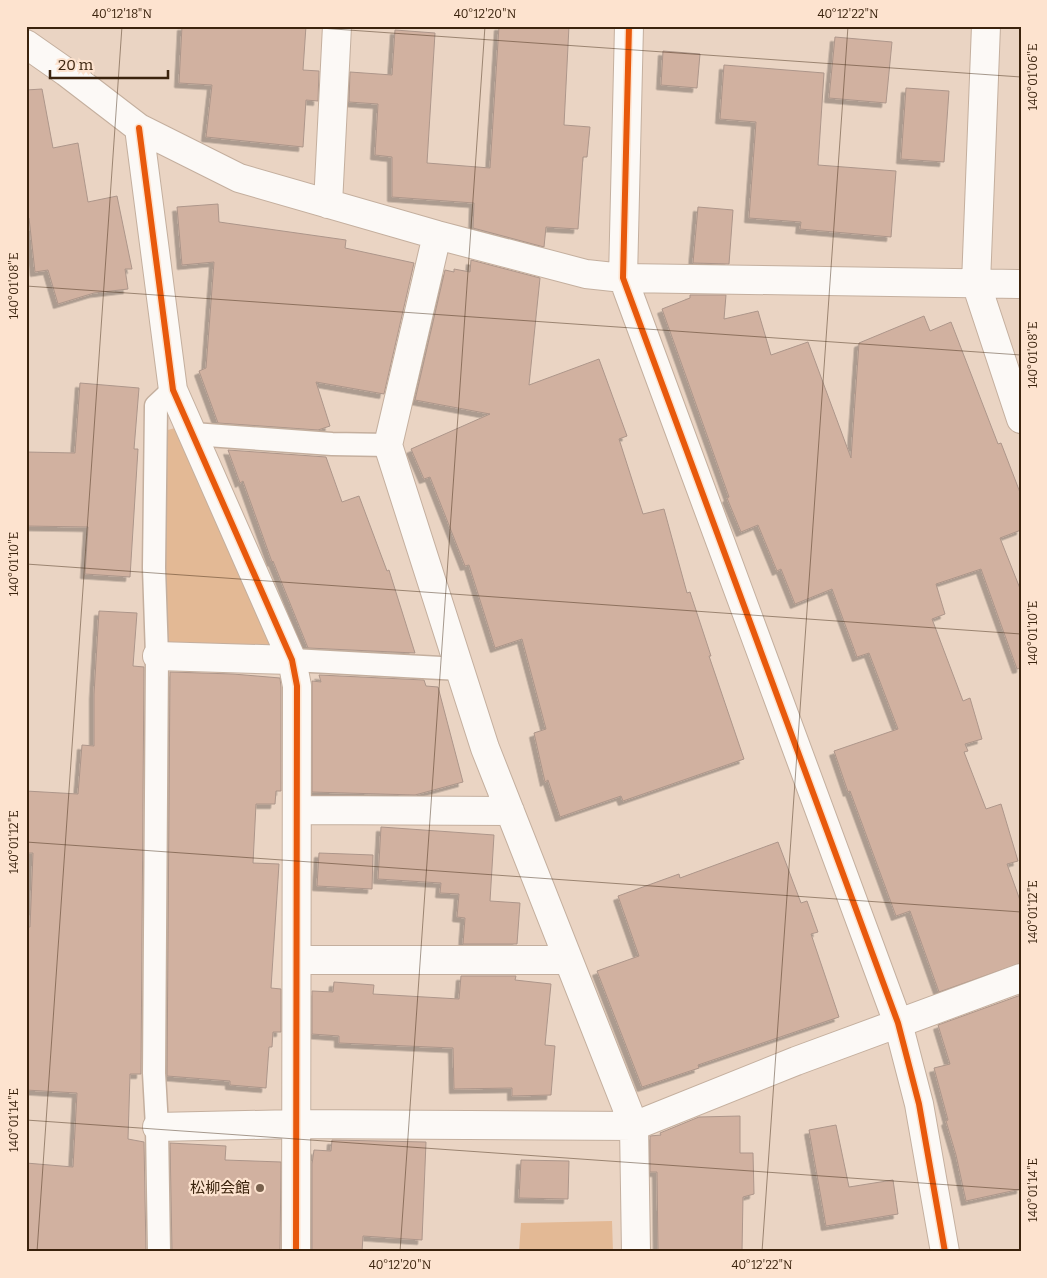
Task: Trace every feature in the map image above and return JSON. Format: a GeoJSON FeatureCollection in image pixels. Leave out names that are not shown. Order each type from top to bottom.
{"type":"FeatureCollection","features":[{"type":"Feature","properties":{"kind":"street"},"geometry":{"type":"LineString","coordinates":[[328,204],[337,26]]}},
{"type":"Feature","properties":{"kind":"street"},"geometry":{"type":"LineString","coordinates":[[629,26],[623,278],[898,1023],[919,1104],[945,1252]]}},
{"type":"Feature","properties":{"kind":"street"},"geometry":{"type":"LineString","coordinates":[[986,26],[976,283],[1021,419]]}},
{"type":"Feature","properties":{"kind":"street"},"geometry":{"type":"LineString","coordinates":[[26,44],[139,128],[239,178],[437,235],[586,274],[623,278],[1021,284]]}},
{"type":"Feature","properties":{"kind":"street"},"geometry":{"type":"LineString","coordinates":[[139,128],[173,390],[292,660],[297,686],[296,1252]]}},
{"type":"Feature","properties":{"kind":"street"},"geometry":{"type":"LineString","coordinates":[[437,235],[388,445],[485,748],[634,1126],[636,1252]]}},
{"type":"Feature","properties":{"kind":"street"},"geometry":{"type":"LineString","coordinates":[[157,656],[292,660]]}},
{"type":"Feature","properties":{"kind":"street"},"geometry":{"type":"LineString","coordinates":[[297,810],[510,811]]}},
{"type":"Feature","properties":{"kind":"street"},"geometry":{"type":"LineString","coordinates":[[297,960],[568,960]]}},
{"type":"Feature","properties":{"kind":"street"},"geometry":{"type":"LineString","coordinates":[[156,1127],[296,1124],[634,1126],[796,1061],[1021,978]]}},
{"type":"Feature","properties":{"kind":"lane"},"geometry":{"type":"LineString","coordinates":[[159,1252],[154,1073],[157,656],[154,568],[156,406],[173,390]]}},
{"type":"Feature","properties":{"kind":"lane"},"geometry":{"type":"LineString","coordinates":[[193,434],[332,444],[388,445]]}},
{"type":"Feature","properties":{"kind":"lane"},"geometry":{"type":"LineString","coordinates":[[292,660],[460,669]]}},
{"type":"Feature","properties":{"kind":"shaded area"},"geometry":{"type":"Polygon","coordinates":[[[175,428],[275,652],[166,647],[164,431],[175,428]]]}},
{"type":"Feature","properties":{"kind":"shaded area"},"geometry":{"type":"Polygon","coordinates":[[[612,1221],[613,1252],[519,1252],[521,1223],[612,1221]]]}},
{"type":"Feature","properties":{"kind":"building"},"geometry":{"type":"Polygon","coordinates":[[[182,26],[306,26],[303,70],[319,71],[318,101],[306,100],[303,147],[206,137],[212,85],[179,83],[182,26]]]}},
{"type":"Feature","properties":{"kind":"building"},"geometry":{"type":"Polygon","coordinates":[[[499,26],[569,26],[564,125],[590,127],[587,157],[583,157],[578,229],[546,227],[544,247],[473,228],[474,203],[392,197],[392,157],[375,155],[378,104],[349,102],[350,72],[392,75],[395,30],[435,33],[427,163],[490,168],[499,26]]]}},
{"type":"Feature","properties":{"kind":"building"},"geometry":{"type":"Polygon","coordinates":[[[835,37],[892,42],[886,103],[829,98],[835,37]]]}},
{"type":"Feature","properties":{"kind":"building"},"geometry":{"type":"Polygon","coordinates":[[[663,51],[700,54],[697,88],[661,85],[663,51]]]}},
{"type":"Feature","properties":{"kind":"building"},"geometry":{"type":"Polygon","coordinates":[[[724,65],[824,73],[818,165],[896,171],[891,237],[800,229],[801,222],[749,218],[756,122],[720,119],[724,65]]]}},
{"type":"Feature","properties":{"kind":"building"},"geometry":{"type":"Polygon","coordinates":[[[906,88],[949,91],[944,162],[901,159],[906,88]]]}},
{"type":"Feature","properties":{"kind":"building"},"geometry":{"type":"Polygon","coordinates":[[[42,89],[53,148],[78,143],[88,202],[117,196],[132,269],[125,269],[128,289],[94,293],[58,304],[48,270],[35,272],[29,218],[26,218],[26,90],[42,89]]]}},
{"type":"Feature","properties":{"kind":"building"},"geometry":{"type":"Polygon","coordinates":[[[218,204],[219,222],[346,240],[345,248],[414,263],[384,394],[316,382],[330,426],[318,430],[218,423],[199,371],[206,368],[214,262],[182,265],[177,207],[218,204]]]}},
{"type":"Feature","properties":{"kind":"building"},"geometry":{"type":"Polygon","coordinates":[[[698,207],[733,210],[729,264],[693,263],[698,207]]]}},
{"type":"Feature","properties":{"kind":"building"},"geometry":{"type":"Polygon","coordinates":[[[471,260],[540,278],[529,385],[599,359],[627,436],[619,439],[643,514],[664,509],[687,593],[690,592],[711,656],[709,656],[744,759],[623,801],[621,796],[560,817],[548,780],[545,782],[534,733],[546,729],[522,639],[495,648],[469,565],[465,566],[430,477],[424,479],[411,449],[490,414],[415,400],[445,270],[454,272],[454,269],[470,272],[471,260]]]}},
{"type":"Feature","properties":{"kind":"building"},"geometry":{"type":"Polygon","coordinates":[[[690,295],[726,295],[724,319],[758,311],[771,355],[808,342],[851,458],[859,343],[924,316],[930,331],[951,322],[998,444],[1001,443],[1021,495],[1021,530],[1000,538],[1021,591],[1021,668],[1017,669],[981,569],[936,584],[945,614],[932,619],[963,701],[970,698],[982,739],[965,744],[968,751],[964,752],[986,809],[1001,804],[1018,861],[1007,864],[1021,903],[1021,963],[939,992],[910,911],[896,916],[834,751],[898,729],[869,653],[857,657],[832,589],[795,604],[781,569],[777,571],[758,525],[741,532],[727,498],[729,497],[662,309],[690,298],[690,295]]]}},
{"type":"Feature","properties":{"kind":"building"},"geometry":{"type":"Polygon","coordinates":[[[80,383],[139,388],[134,449],[138,449],[130,577],[85,574],[88,527],[26,526],[26,452],[75,453],[80,383]]]}},
{"type":"Feature","properties":{"kind":"building"},"geometry":{"type":"Polygon","coordinates":[[[228,450],[326,457],[342,502],[359,496],[387,571],[389,570],[415,653],[308,648],[272,562],[243,481],[240,483],[228,450]]]}},
{"type":"Feature","properties":{"kind":"building"},"geometry":{"type":"Polygon","coordinates":[[[99,611],[137,613],[133,666],[144,667],[141,1074],[130,1074],[128,1139],[144,1142],[146,1252],[26,1252],[26,1163],[73,1167],[77,1093],[26,1090],[26,927],[30,927],[33,853],[26,853],[26,791],[78,794],[82,745],[94,746],[94,694],[99,611]]]}},
{"type":"Feature","properties":{"kind":"building"},"geometry":{"type":"Polygon","coordinates":[[[170,672],[280,678],[281,791],[276,791],[275,804],[256,804],[253,863],[279,864],[271,988],[281,989],[281,1032],[273,1032],[272,1047],[269,1047],[266,1088],[230,1085],[230,1081],[167,1076],[170,672]]]}},
{"type":"Feature","properties":{"kind":"building"},"geometry":{"type":"Polygon","coordinates":[[[319,675],[424,680],[426,686],[438,687],[463,782],[415,795],[312,792],[312,681],[321,682],[319,675]]]}},
{"type":"Feature","properties":{"kind":"building"},"geometry":{"type":"Polygon","coordinates":[[[381,827],[494,835],[490,901],[520,903],[517,944],[463,944],[465,918],[457,917],[459,894],[440,893],[441,883],[378,879],[381,827]]]}},
{"type":"Feature","properties":{"kind":"building"},"geometry":{"type":"Polygon","coordinates":[[[778,842],[801,903],[807,901],[818,932],[811,934],[839,1017],[698,1065],[699,1068],[642,1087],[597,971],[639,956],[618,896],[679,874],[680,878],[778,842]]]}},
{"type":"Feature","properties":{"kind":"building"},"geometry":{"type":"Polygon","coordinates":[[[319,853],[373,855],[372,889],[317,886],[319,853]]]}},
{"type":"Feature","properties":{"kind":"building"},"geometry":{"type":"Polygon","coordinates":[[[461,976],[516,976],[515,980],[551,984],[545,1045],[555,1046],[551,1095],[512,1096],[512,1088],[454,1089],[453,1048],[339,1043],[339,1036],[312,1034],[312,991],[333,992],[334,982],[374,985],[373,994],[459,999],[461,976]]]}},
{"type":"Feature","properties":{"kind":"building"},"geometry":{"type":"Polygon","coordinates":[[[1021,995],[1021,1189],[966,1201],[934,1068],[950,1064],[938,1025],[1021,995]]]}},
{"type":"Feature","properties":{"kind":"building"},"geometry":{"type":"Polygon","coordinates":[[[740,1116],[740,1153],[753,1153],[754,1194],[743,1197],[742,1252],[658,1252],[657,1172],[650,1172],[650,1136],[661,1135],[660,1133],[699,1117],[740,1116]]]}},
{"type":"Feature","properties":{"kind":"building"},"geometry":{"type":"Polygon","coordinates":[[[836,1125],[849,1187],[893,1180],[898,1214],[826,1226],[809,1130],[836,1125]]]}},
{"type":"Feature","properties":{"kind":"building"},"geometry":{"type":"Polygon","coordinates":[[[332,1140],[426,1142],[422,1240],[363,1236],[362,1252],[312,1252],[312,1164],[314,1150],[331,1151],[332,1140]]]}},
{"type":"Feature","properties":{"kind":"building"},"geometry":{"type":"Polygon","coordinates":[[[170,1143],[226,1146],[225,1160],[281,1162],[280,1252],[172,1252],[170,1143]]]}},
{"type":"Feature","properties":{"kind":"building"},"geometry":{"type":"Polygon","coordinates":[[[521,1160],[569,1161],[568,1199],[519,1198],[521,1160]]]}},
{"type":"Feature","properties":{"kind":"cycle path"},"geometry":{"type":"LineString","coordinates":[[629,26],[623,278],[898,1023],[919,1104],[945,1252]]}},
{"type":"Feature","properties":{"kind":"cycle path"},"geometry":{"type":"LineString","coordinates":[[139,128],[173,390],[292,660],[297,686],[296,1252]]}},
{"type":"Feature","properties":{"kind":"place","name":"松柳会館"},"geometry":{"type":"Point","coordinates":[260,1188]}}]}
